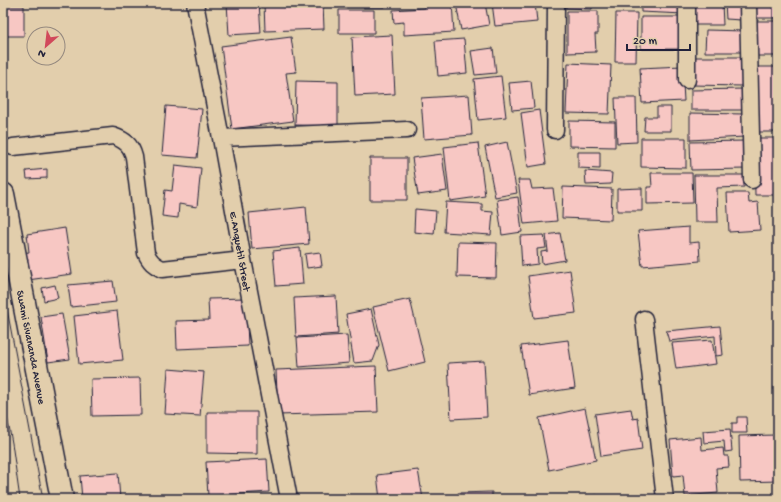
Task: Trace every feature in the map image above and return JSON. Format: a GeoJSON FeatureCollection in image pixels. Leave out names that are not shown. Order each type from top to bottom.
{"type":"FeatureCollection","features":[{"type":"Feature","properties":{"kind":"street","name":"E.Anquetil Street"},"geometry":{"type":"LineString","coordinates":[[195,3],[289,499]]}},
{"type":"Feature","properties":{"kind":"street"},"geometry":{"type":"LineString","coordinates":[[555,130],[556,3]]}},
{"type":"Feature","properties":{"kind":"street"},"geometry":{"type":"LineString","coordinates":[[687,3],[687,80]]}},
{"type":"Feature","properties":{"kind":"street"},"geometry":{"type":"LineString","coordinates":[[748,3],[752,180]]}},
{"type":"Feature","properties":{"kind":"street"},"geometry":{"type":"LineString","coordinates":[[221,138],[407,130]]}},
{"type":"Feature","properties":{"kind":"street"},"geometry":{"type":"LineString","coordinates":[[12,147],[113,136],[121,139],[128,143],[132,149],[134,157],[146,253],[149,260],[162,269],[243,260]]}},
{"type":"Feature","properties":{"kind":"street","name":"Swami Sivananda Avenue"},"geometry":{"type":"LineString","coordinates":[[3,194],[62,499]]}},
{"type":"Feature","properties":{"kind":"street"},"geometry":{"type":"LineString","coordinates":[[644,319],[664,499]]}},
{"type":"Feature","properties":{"kind":"building"},"geometry":{"type":"Polygon","coordinates":[[[227,3],[259,3],[261,33],[229,35],[227,3]]]}},
{"type":"Feature","properties":{"kind":"building"},"geometry":{"type":"Polygon","coordinates":[[[264,3],[323,3],[324,29],[265,31],[264,3]]]}},
{"type":"Feature","properties":{"kind":"building"},"geometry":{"type":"Polygon","coordinates":[[[344,3],[384,3],[385,7],[344,7],[344,3]]]}},
{"type":"Feature","properties":{"kind":"building"},"geometry":{"type":"Polygon","coordinates":[[[424,3],[452,3],[454,32],[404,35],[404,22],[394,23],[393,10],[425,8],[424,3]]]}},
{"type":"Feature","properties":{"kind":"building"},"geometry":{"type":"Polygon","coordinates":[[[456,3],[485,3],[489,25],[461,30],[456,3]]]}},
{"type":"Feature","properties":{"kind":"building"},"geometry":{"type":"Polygon","coordinates":[[[492,3],[535,3],[537,22],[495,26],[492,3]]]}},
{"type":"Feature","properties":{"kind":"building"},"geometry":{"type":"Polygon","coordinates":[[[566,3],[609,4],[592,4],[592,9],[566,8],[566,3]]]}},
{"type":"Feature","properties":{"kind":"building"},"geometry":{"type":"Polygon","coordinates":[[[641,3],[684,3],[684,14],[641,12],[641,3]]]}},
{"type":"Feature","properties":{"kind":"building"},"geometry":{"type":"Polygon","coordinates":[[[694,3],[722,3],[723,25],[694,25],[694,3]]]}},
{"type":"Feature","properties":{"kind":"building"},"geometry":{"type":"Polygon","coordinates":[[[725,3],[740,3],[741,20],[726,19],[725,3]]]}},
{"type":"Feature","properties":{"kind":"building"},"geometry":{"type":"Polygon","coordinates":[[[752,3],[778,3],[778,18],[752,18],[752,3]]]}},
{"type":"Feature","properties":{"kind":"building"},"geometry":{"type":"Polygon","coordinates":[[[3,6],[24,6],[24,36],[3,36],[3,6]]]}},
{"type":"Feature","properties":{"kind":"building"},"geometry":{"type":"Polygon","coordinates":[[[339,10],[374,10],[374,33],[339,33],[339,10]]]}},
{"type":"Feature","properties":{"kind":"building"},"geometry":{"type":"Polygon","coordinates":[[[567,11],[598,11],[598,34],[595,34],[596,52],[567,53],[567,11]]]}},
{"type":"Feature","properties":{"kind":"building"},"geometry":{"type":"Polygon","coordinates":[[[616,13],[637,13],[636,62],[615,62],[616,13]]]}},
{"type":"Feature","properties":{"kind":"building"},"geometry":{"type":"Polygon","coordinates":[[[641,17],[685,17],[685,49],[641,49],[641,17]]]}},
{"type":"Feature","properties":{"kind":"building"},"geometry":{"type":"Polygon","coordinates":[[[754,21],[778,21],[778,56],[754,56],[754,21]]]}},
{"type":"Feature","properties":{"kind":"building"},"geometry":{"type":"Polygon","coordinates":[[[706,30],[744,31],[745,52],[705,52],[706,30]]]}},
{"type":"Feature","properties":{"kind":"building"},"geometry":{"type":"Polygon","coordinates":[[[392,35],[395,94],[355,96],[352,37],[392,35]]]}},
{"type":"Feature","properties":{"kind":"building"},"geometry":{"type":"Polygon","coordinates":[[[291,37],[296,72],[286,73],[293,121],[232,129],[221,46],[291,37]]]}},
{"type":"Feature","properties":{"kind":"building"},"geometry":{"type":"Polygon","coordinates":[[[464,39],[467,73],[438,76],[435,41],[464,39]]]}},
{"type":"Feature","properties":{"kind":"building"},"geometry":{"type":"Polygon","coordinates":[[[493,48],[496,73],[475,75],[471,51],[493,48]]]}},
{"type":"Feature","properties":{"kind":"building"},"geometry":{"type":"Polygon","coordinates":[[[692,57],[742,57],[742,86],[692,85],[692,57]]]}},
{"type":"Feature","properties":{"kind":"building"},"geometry":{"type":"Polygon","coordinates":[[[568,63],[611,65],[609,114],[566,113],[568,63]]]}},
{"type":"Feature","properties":{"kind":"building"},"geometry":{"type":"Polygon","coordinates":[[[682,66],[684,101],[642,103],[640,68],[682,66]]]}},
{"type":"Feature","properties":{"kind":"building"},"geometry":{"type":"Polygon","coordinates":[[[756,67],[778,67],[778,132],[755,132],[756,67]]]}},
{"type":"Feature","properties":{"kind":"building"},"geometry":{"type":"Polygon","coordinates":[[[501,76],[506,117],[478,120],[474,79],[501,76]]]}},
{"type":"Feature","properties":{"kind":"building"},"geometry":{"type":"Polygon","coordinates":[[[296,81],[338,82],[338,126],[295,125],[296,81]]]}},
{"type":"Feature","properties":{"kind":"building"},"geometry":{"type":"Polygon","coordinates":[[[531,81],[534,108],[512,110],[509,83],[531,81]]]}},
{"type":"Feature","properties":{"kind":"building"},"geometry":{"type":"Polygon","coordinates":[[[744,89],[745,110],[691,110],[691,90],[744,89]]]}},
{"type":"Feature","properties":{"kind":"building"},"geometry":{"type":"Polygon","coordinates":[[[469,95],[472,135],[424,139],[421,98],[469,95]]]}},
{"type":"Feature","properties":{"kind":"building"},"geometry":{"type":"Polygon","coordinates":[[[615,98],[636,98],[637,142],[617,143],[615,98]]]}},
{"type":"Feature","properties":{"kind":"building"},"geometry":{"type":"Polygon","coordinates":[[[166,106],[202,109],[197,158],[162,155],[166,106]]]}},
{"type":"Feature","properties":{"kind":"building"},"geometry":{"type":"Polygon","coordinates":[[[657,107],[671,107],[671,131],[644,131],[645,117],[657,117],[657,107]]]}},
{"type":"Feature","properties":{"kind":"building"},"geometry":{"type":"Polygon","coordinates":[[[539,110],[546,164],[528,167],[521,113],[539,110]]]}},
{"type":"Feature","properties":{"kind":"building"},"geometry":{"type":"Polygon","coordinates":[[[690,113],[744,114],[744,137],[690,140],[690,113]]]}},
{"type":"Feature","properties":{"kind":"building"},"geometry":{"type":"Polygon","coordinates":[[[569,121],[615,122],[615,147],[569,146],[569,121]]]}},
{"type":"Feature","properties":{"kind":"building"},"geometry":{"type":"Polygon","coordinates":[[[641,138],[686,138],[686,168],[641,167],[641,138]]]}},
{"type":"Feature","properties":{"kind":"building"},"geometry":{"type":"Polygon","coordinates":[[[754,138],[778,138],[778,195],[755,195],[754,138]]]}},
{"type":"Feature","properties":{"kind":"building"},"geometry":{"type":"Polygon","coordinates":[[[745,141],[746,169],[691,170],[690,142],[745,141]]]}},
{"type":"Feature","properties":{"kind":"building"},"geometry":{"type":"Polygon","coordinates":[[[507,142],[517,193],[495,197],[485,147],[507,142]]]}},
{"type":"Feature","properties":{"kind":"building"},"geometry":{"type":"Polygon","coordinates":[[[478,143],[485,196],[450,201],[444,147],[478,143]]]}},
{"type":"Feature","properties":{"kind":"building"},"geometry":{"type":"Polygon","coordinates":[[[578,152],[600,152],[600,169],[578,168],[578,152]]]}},
{"type":"Feature","properties":{"kind":"building"},"geometry":{"type":"Polygon","coordinates":[[[442,154],[447,191],[418,195],[412,158],[442,154]]]}},
{"type":"Feature","properties":{"kind":"building"},"geometry":{"type":"Polygon","coordinates":[[[370,158],[407,158],[407,200],[370,200],[370,158]]]}},
{"type":"Feature","properties":{"kind":"building"},"geometry":{"type":"Polygon","coordinates":[[[175,165],[201,168],[197,207],[179,204],[178,218],[162,216],[165,190],[172,191],[175,165]]]}},
{"type":"Feature","properties":{"kind":"building"},"geometry":{"type":"Polygon","coordinates":[[[47,169],[47,178],[27,179],[26,171],[47,169]]]}},
{"type":"Feature","properties":{"kind":"building"},"geometry":{"type":"Polygon","coordinates":[[[585,171],[612,173],[611,184],[586,185],[585,171]]]}},
{"type":"Feature","properties":{"kind":"building"},"geometry":{"type":"Polygon","coordinates":[[[651,173],[692,173],[693,203],[647,204],[647,187],[652,187],[651,173]]]}},
{"type":"Feature","properties":{"kind":"building"},"geometry":{"type":"Polygon","coordinates":[[[694,175],[744,175],[744,187],[717,188],[718,222],[695,222],[694,175]]]}},
{"type":"Feature","properties":{"kind":"building"},"geometry":{"type":"Polygon","coordinates":[[[518,180],[530,180],[532,189],[553,188],[557,221],[524,224],[518,180]]]}},
{"type":"Feature","properties":{"kind":"building"},"geometry":{"type":"Polygon","coordinates":[[[563,187],[612,189],[611,220],[562,218],[563,187]]]}},
{"type":"Feature","properties":{"kind":"building"},"geometry":{"type":"Polygon","coordinates":[[[642,188],[642,211],[617,211],[617,189],[642,188]]]}},
{"type":"Feature","properties":{"kind":"building"},"geometry":{"type":"Polygon","coordinates":[[[727,193],[748,193],[749,203],[758,202],[760,230],[729,232],[727,193]]]}},
{"type":"Feature","properties":{"kind":"building"},"geometry":{"type":"Polygon","coordinates":[[[518,197],[522,232],[502,235],[497,200],[518,197]]]}},
{"type":"Feature","properties":{"kind":"building"},"geometry":{"type":"Polygon","coordinates":[[[446,202],[482,204],[482,211],[493,212],[491,235],[444,232],[446,202]]]}},
{"type":"Feature","properties":{"kind":"building"},"geometry":{"type":"Polygon","coordinates":[[[306,207],[309,244],[252,249],[249,213],[306,207]]]}},
{"type":"Feature","properties":{"kind":"building"},"geometry":{"type":"Polygon","coordinates":[[[415,209],[436,211],[434,234],[414,232],[415,209]]]}},
{"type":"Feature","properties":{"kind":"building"},"geometry":{"type":"Polygon","coordinates":[[[689,227],[689,243],[699,242],[700,261],[642,266],[638,231],[689,227]]]}},
{"type":"Feature","properties":{"kind":"building"},"geometry":{"type":"Polygon","coordinates":[[[65,228],[72,274],[20,281],[16,254],[29,252],[27,234],[65,228]]]}},
{"type":"Feature","properties":{"kind":"building"},"geometry":{"type":"Polygon","coordinates":[[[560,233],[565,260],[542,264],[541,252],[548,251],[546,235],[560,233]]]}},
{"type":"Feature","properties":{"kind":"building"},"geometry":{"type":"Polygon","coordinates":[[[544,235],[546,248],[537,249],[538,264],[522,266],[520,236],[544,235]]]}},
{"type":"Feature","properties":{"kind":"building"},"geometry":{"type":"Polygon","coordinates":[[[458,242],[497,243],[496,278],[457,277],[458,242]]]}},
{"type":"Feature","properties":{"kind":"building"},"geometry":{"type":"Polygon","coordinates":[[[300,248],[303,284],[276,286],[273,251],[300,248]]]}},
{"type":"Feature","properties":{"kind":"building"},"geometry":{"type":"Polygon","coordinates":[[[320,252],[322,266],[307,268],[305,254],[320,252]]]}},
{"type":"Feature","properties":{"kind":"building"},"geometry":{"type":"Polygon","coordinates":[[[570,270],[576,313],[534,318],[528,276],[570,270]]]}},
{"type":"Feature","properties":{"kind":"building"},"geometry":{"type":"Polygon","coordinates":[[[113,281],[116,302],[71,307],[68,285],[113,281]]]}},
{"type":"Feature","properties":{"kind":"building"},"geometry":{"type":"Polygon","coordinates":[[[55,285],[58,298],[44,301],[42,288],[55,285]]]}},
{"type":"Feature","properties":{"kind":"building"},"geometry":{"type":"Polygon","coordinates":[[[336,296],[338,334],[296,337],[294,298],[336,296]]]}},
{"type":"Feature","properties":{"kind":"building"},"geometry":{"type":"Polygon","coordinates":[[[246,298],[248,346],[177,349],[176,321],[209,320],[208,299],[246,298]]]}},
{"type":"Feature","properties":{"kind":"building"},"geometry":{"type":"Polygon","coordinates":[[[410,299],[425,362],[389,371],[373,307],[410,299]]]}},
{"type":"Feature","properties":{"kind":"building"},"geometry":{"type":"Polygon","coordinates":[[[371,309],[379,345],[373,361],[354,363],[346,314],[371,309]]]}},
{"type":"Feature","properties":{"kind":"building"},"geometry":{"type":"Polygon","coordinates":[[[117,311],[123,360],[79,364],[74,316],[117,311]]]}},
{"type":"Feature","properties":{"kind":"building"},"geometry":{"type":"Polygon","coordinates":[[[62,314],[70,359],[48,362],[41,317],[62,314]]]}},
{"type":"Feature","properties":{"kind":"building"},"geometry":{"type":"Polygon","coordinates":[[[720,326],[723,355],[716,356],[715,336],[669,341],[666,331],[720,326]]]}},
{"type":"Feature","properties":{"kind":"building"},"geometry":{"type":"Polygon","coordinates":[[[347,335],[349,363],[299,367],[297,338],[347,335]]]}},
{"type":"Feature","properties":{"kind":"building"},"geometry":{"type":"Polygon","coordinates":[[[568,340],[575,388],[529,395],[521,346],[568,340]]]}},
{"type":"Feature","properties":{"kind":"building"},"geometry":{"type":"Polygon","coordinates":[[[712,340],[716,364],[676,369],[672,343],[712,340]]]}},
{"type":"Feature","properties":{"kind":"building"},"geometry":{"type":"Polygon","coordinates":[[[484,361],[487,417],[451,419],[448,363],[484,361]]]}},
{"type":"Feature","properties":{"kind":"building"},"geometry":{"type":"Polygon","coordinates":[[[376,366],[378,412],[278,415],[276,370],[376,366]]]}},
{"type":"Feature","properties":{"kind":"building"},"geometry":{"type":"Polygon","coordinates":[[[168,369],[204,372],[200,416],[165,414],[168,369]]]}},
{"type":"Feature","properties":{"kind":"building"},"geometry":{"type":"Polygon","coordinates":[[[140,378],[141,415],[92,416],[91,379],[140,378]]]}},
{"type":"Feature","properties":{"kind":"building"},"geometry":{"type":"Polygon","coordinates":[[[774,387],[778,387],[778,432],[776,432],[774,387]]]}},
{"type":"Feature","properties":{"kind":"building"},"geometry":{"type":"Polygon","coordinates":[[[585,408],[596,460],[549,470],[539,418],[585,408]]]}},
{"type":"Feature","properties":{"kind":"building"},"geometry":{"type":"Polygon","coordinates":[[[631,409],[633,419],[638,418],[642,450],[601,456],[595,414],[631,409]]]}},
{"type":"Feature","properties":{"kind":"building"},"geometry":{"type":"Polygon","coordinates":[[[207,412],[257,412],[257,454],[207,453],[207,412]]]}},
{"type":"Feature","properties":{"kind":"building"},"geometry":{"type":"Polygon","coordinates":[[[737,417],[746,417],[747,433],[732,433],[732,423],[737,423],[737,417]]]}},
{"type":"Feature","properties":{"kind":"building"},"geometry":{"type":"Polygon","coordinates":[[[730,429],[732,451],[725,452],[724,441],[704,443],[703,431],[730,429]]]}},
{"type":"Feature","properties":{"kind":"building"},"geometry":{"type":"Polygon","coordinates":[[[775,435],[775,446],[778,446],[778,481],[740,482],[739,436],[775,435]]]}},
{"type":"Feature","properties":{"kind":"building"},"geometry":{"type":"Polygon","coordinates":[[[701,437],[702,450],[723,448],[724,456],[728,456],[729,467],[716,468],[718,493],[685,496],[683,475],[673,476],[670,440],[701,437]]]}},
{"type":"Feature","properties":{"kind":"building"},"geometry":{"type":"Polygon","coordinates":[[[267,459],[269,492],[208,496],[206,462],[267,459]]]}},
{"type":"Feature","properties":{"kind":"building"},"geometry":{"type":"Polygon","coordinates":[[[418,470],[423,499],[380,499],[377,475],[418,470]]]}},
{"type":"Feature","properties":{"kind":"building"},"geometry":{"type":"Polygon","coordinates":[[[118,473],[120,499],[82,499],[80,476],[118,473]]]}},
{"type":"Feature","properties":{"kind":"building"},"geometry":{"type":"Polygon","coordinates":[[[492,492],[492,499],[458,499],[458,493],[492,492]]]}},
{"type":"Feature","properties":{"kind":"building"},"geometry":{"type":"Polygon","coordinates":[[[597,495],[598,499],[575,499],[597,495]]]}},
{"type":"Feature","properties":{"kind":"building"},"geometry":{"type":"Polygon","coordinates":[[[739,496],[776,497],[776,499],[739,499],[739,496]]]}},
{"type":"Feature","properties":{"kind":"tram line"},"geometry":{"type":"LineString","coordinates":[[3,288],[43,499]]}},
{"type":"Feature","properties":{"kind":"tram line"},"geometry":{"type":"LineString","coordinates":[[3,395],[20,499]]}}]}
